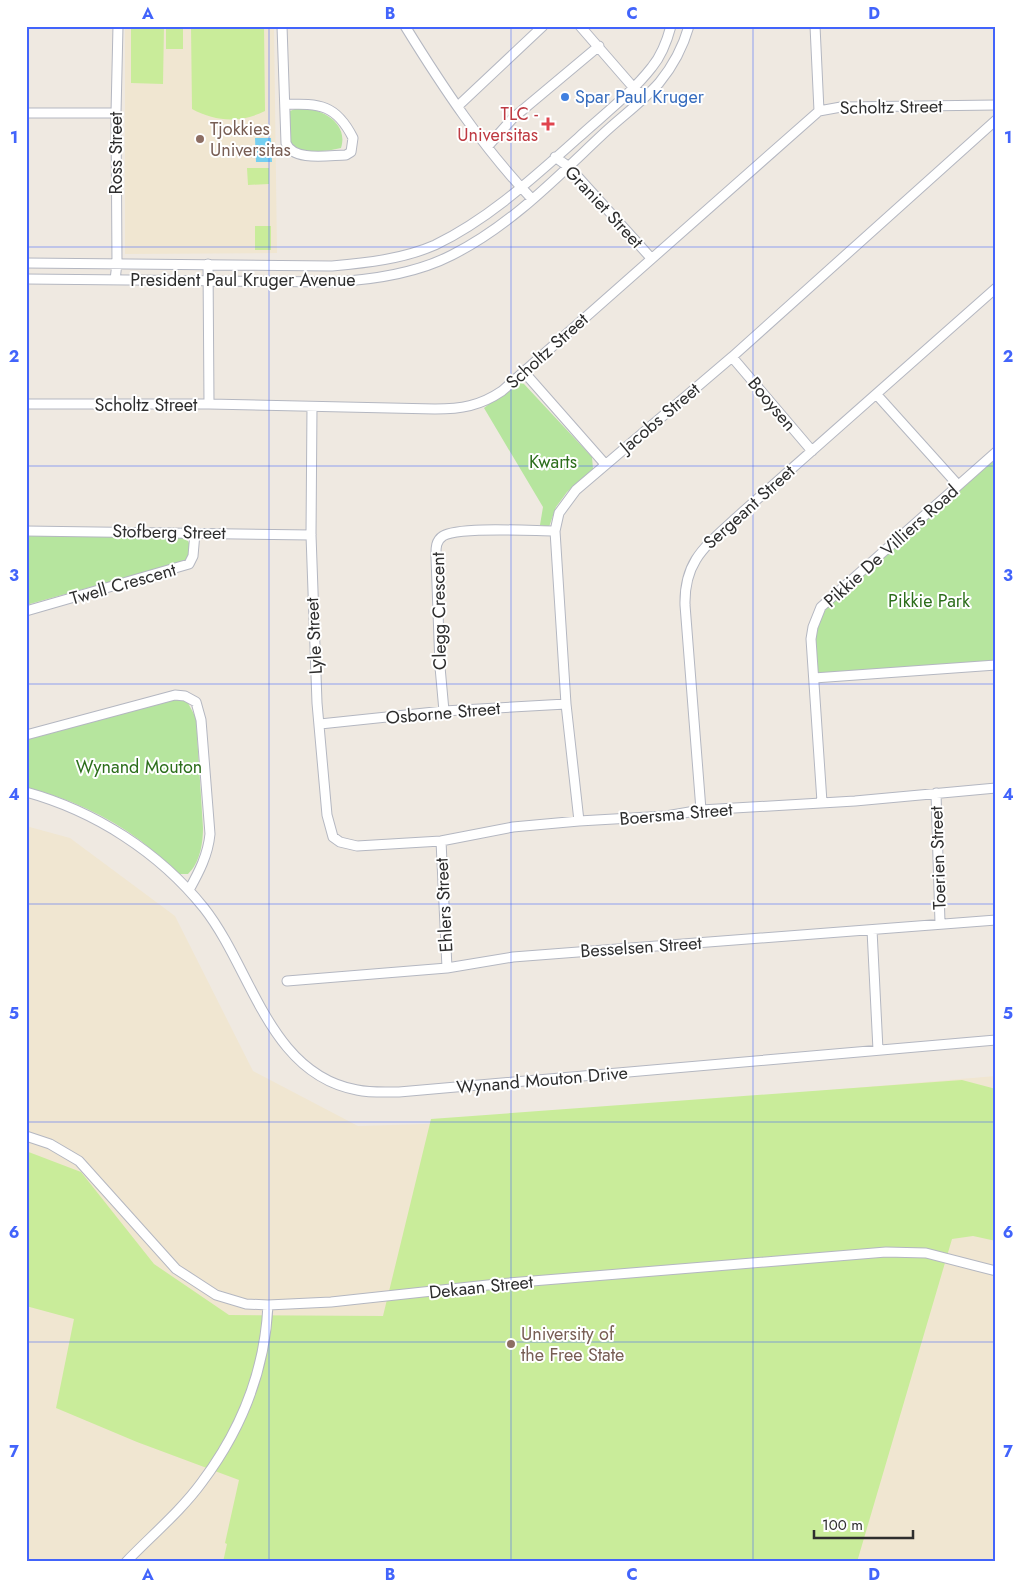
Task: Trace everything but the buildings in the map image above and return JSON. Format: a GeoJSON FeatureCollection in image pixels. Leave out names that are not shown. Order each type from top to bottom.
{"type":"FeatureCollection","features":[{"type":"Feature","properties":{"kind":"street","name":"Ross Street"},"geometry":{"type":"LineString","coordinates":[[115,280],[117,263],[116,113],[118,26]]}},
{"type":"Feature","properties":{"kind":"street"},"geometry":{"type":"LineString","coordinates":[[282,26],[286,143],[290,152],[302,155],[346,155],[351,152],[354,143],[351,134],[325,106],[286,104]]}},
{"type":"Feature","properties":{"kind":"street"},"geometry":{"type":"LineString","coordinates":[[405,26],[436,77],[532,200]]}},
{"type":"Feature","properties":{"kind":"street"},"geometry":{"type":"LineString","coordinates":[[458,106],[543,26]]}},
{"type":"Feature","properties":{"kind":"street"},"geometry":{"type":"LineString","coordinates":[[580,26],[633,87],[645,96]]}},
{"type":"Feature","properties":{"kind":"street","name":"President Paul Kruger Avenue"},"geometry":{"type":"LineString","coordinates":[[26,263],[332,266],[367,263],[426,248],[455,235],[521,188],[633,87],[652,67],[667,44],[671,26]]}},
{"type":"Feature","properties":{"kind":"street","name":"President Paul Kruger Avenue"},"geometry":{"type":"LineString","coordinates":[[26,279],[331,282],[363,280],[417,270],[451,256],[498,227],[569,167],[659,82],[681,51],[689,26]]}},
{"type":"Feature","properties":{"kind":"street"},"geometry":{"type":"LineString","coordinates":[[815,26],[818,110]]}},
{"type":"Feature","properties":{"kind":"street"},"geometry":{"type":"LineString","coordinates":[[488,146],[514,118],[599,46]]}},
{"type":"Feature","properties":{"kind":"street"},"geometry":{"type":"LineString","coordinates":[[993,105],[993,123]]}},
{"type":"Feature","properties":{"kind":"street","name":"Scholtz Street"},"geometry":{"type":"LineString","coordinates":[[26,404],[209,404],[435,409],[470,407],[488,400],[524,372],[818,110],[842,107],[993,105]]}},
{"type":"Feature","properties":{"kind":"street"},"geometry":{"type":"LineString","coordinates":[[26,113],[116,113]]}},
{"type":"Feature","properties":{"kind":"street","name":"Jacobs Street"},"geometry":{"type":"LineString","coordinates":[[579,821],[566,704],[555,531],[559,513],[567,501],[605,464],[732,357],[993,123]]}},
{"type":"Feature","properties":{"kind":"street","name":"Graniet Street"},"geometry":{"type":"LineString","coordinates":[[555,157],[569,167],[651,258]]}},
{"type":"Feature","properties":{"kind":"street"},"geometry":{"type":"LineString","coordinates":[[398,256],[403,272]]}},
{"type":"Feature","properties":{"kind":"street"},"geometry":{"type":"LineString","coordinates":[[208,264],[209,404]]}},
{"type":"Feature","properties":{"kind":"street","name":"Sergeant Street"},"geometry":{"type":"LineString","coordinates":[[701,810],[685,616],[685,588],[688,571],[700,551],[996,288]]}},
{"type":"Feature","properties":{"kind":"street","name":"Booysen"},"geometry":{"type":"LineString","coordinates":[[732,357],[812,451]]}},
{"type":"Feature","properties":{"kind":"street"},"geometry":{"type":"LineString","coordinates":[[524,372],[605,464]]}},
{"type":"Feature","properties":{"kind":"street"},"geometry":{"type":"LineString","coordinates":[[877,395],[958,485]]}},
{"type":"Feature","properties":{"kind":"street","name":"Lyle Street"},"geometry":{"type":"LineString","coordinates":[[312,407],[311,535],[313,624],[330,829],[333,837],[340,842],[357,846]]}},
{"type":"Feature","properties":{"kind":"street","name":"Pikkie De Villiers Road"},"geometry":{"type":"LineString","coordinates":[[822,802],[811,639],[813,626],[821,607],[996,452]]}},
{"type":"Feature","properties":{"kind":"street","name":"Clegg Crescent"},"geometry":{"type":"LineString","coordinates":[[444,711],[440,667],[436,545],[441,537],[450,533],[488,530],[555,531]]}},
{"type":"Feature","properties":{"kind":"street","name":"Stofberg Street"},"geometry":{"type":"LineString","coordinates":[[26,531],[311,535]]}},
{"type":"Feature","properties":{"kind":"street","name":"Twell Crescent"},"geometry":{"type":"LineString","coordinates":[[26,612],[189,564],[193,556],[195,533]]}},
{"type":"Feature","properties":{"kind":"street"},"geometry":{"type":"LineString","coordinates":[[814,678],[996,664]]}},
{"type":"Feature","properties":{"kind":"street"},"geometry":{"type":"LineString","coordinates":[[26,735],[175,695],[185,696],[196,702],[201,720],[210,834],[208,852],[189,890]]}},
{"type":"Feature","properties":{"kind":"street","name":"Osborne Street"},"geometry":{"type":"LineString","coordinates":[[320,724],[444,711],[566,704]]}},
{"type":"Feature","properties":{"kind":"street","name":"Boersma Street"},"geometry":{"type":"LineString","coordinates":[[357,846],[441,841],[513,827],[579,821],[666,816],[701,810],[996,788]]}},
{"type":"Feature","properties":{"kind":"street","name":"Wynand Mouton Drive"},"geometry":{"type":"LineString","coordinates":[[26,792],[82,812],[116,831],[157,860],[189,890],[231,948],[271,1026],[282,1042],[307,1067],[320,1076],[338,1085],[357,1090],[399,1092],[996,1040]]}},
{"type":"Feature","properties":{"kind":"street","name":"Toerien Street"},"geometry":{"type":"LineString","coordinates":[[936,793],[940,923]]}},
{"type":"Feature","properties":{"kind":"street","name":"Ehlers Street"},"geometry":{"type":"LineString","coordinates":[[441,841],[447,968]]}},
{"type":"Feature","properties":{"kind":"street","name":"Besselsen Street"},"geometry":{"type":"LineString","coordinates":[[287,981],[447,968],[513,957],[996,920]]}},
{"type":"Feature","properties":{"kind":"street"},"geometry":{"type":"LineString","coordinates":[[872,930],[878,1050]]}},
{"type":"Feature","properties":{"kind":"street","name":"Dekaan Street"},"geometry":{"type":"LineString","coordinates":[[26,1136],[50,1144],[79,1161],[160,1254],[193,1282],[231,1301],[268,1306],[331,1302],[497,1284],[886,1252],[926,1252],[996,1271]]}},
{"type":"Feature","properties":{"kind":"street"},"geometry":{"type":"LineString","coordinates":[[126,1562],[202,1482],[232,1436],[259,1371],[266,1337],[268,1306]]}},
{"type":"Feature","properties":{"kind":"shaded area","name":"Tjokkies Universitas"},"geometry":{"type":"Polygon","coordinates":[[[125,26],[274,26],[277,253],[125,254],[125,26]]]}},
{"type":"Feature","properties":{"kind":"shaded area","name":"University of the Free State"},"geometry":{"type":"Polygon","coordinates":[[[26,826],[70,838],[175,916],[253,1071],[358,1126],[424,1124],[996,1076],[996,1562],[26,1562],[26,826]]]}},
{"type":"Feature","properties":{"kind":"green space"},"geometry":{"type":"Polygon","coordinates":[[[131,26],[164,26],[163,84],[131,83],[131,26]]]}},
{"type":"Feature","properties":{"kind":"green space"},"geometry":{"type":"Polygon","coordinates":[[[166,26],[183,26],[183,49],[166,49],[166,26]]]}},
{"type":"Feature","properties":{"kind":"green space"},"geometry":{"type":"Polygon","coordinates":[[[191,26],[264,26],[265,111],[247,118],[219,119],[192,109],[191,26]]]}},
{"type":"Feature","properties":{"kind":"green space"},"geometry":{"type":"Polygon","coordinates":[[[300,107],[324,114],[337,124],[341,131],[341,148],[315,151],[302,150],[290,145],[290,111],[300,107]]]}},
{"type":"Feature","properties":{"kind":"green space"},"geometry":{"type":"Polygon","coordinates":[[[247,168],[269,168],[269,184],[248,185],[247,168]]]}},
{"type":"Feature","properties":{"kind":"green space"},"geometry":{"type":"Polygon","coordinates":[[[255,226],[271,226],[271,250],[255,250],[255,226]]]}},
{"type":"Feature","properties":{"kind":"green space","name":"Kwarts"},"geometry":{"type":"Polygon","coordinates":[[[518,382],[524,384],[592,457],[593,469],[567,492],[556,507],[549,527],[540,525],[543,507],[484,408],[518,382]]]}},
{"type":"Feature","properties":{"kind":"green space","name":"Pikkie Park"},"geometry":{"type":"Polygon","coordinates":[[[996,455],[996,662],[815,677],[812,624],[818,611],[996,455]]]}},
{"type":"Feature","properties":{"kind":"green space"},"geometry":{"type":"Polygon","coordinates":[[[178,532],[188,541],[190,551],[188,560],[26,605],[26,533],[178,532]]]}},
{"type":"Feature","properties":{"kind":"green space","name":"Wynand Mouton"},"geometry":{"type":"Polygon","coordinates":[[[179,698],[188,703],[196,718],[203,828],[200,852],[188,874],[179,874],[141,841],[100,815],[56,796],[26,787],[26,734],[179,698]]]}},
{"type":"Feature","properties":{"kind":"green space","name":"University of the Free State"},"geometry":{"type":"Polygon","coordinates":[[[962,1080],[996,1089],[996,1241],[973,1236],[952,1239],[857,1562],[223,1562],[227,1544],[225,1543],[239,1480],[137,1442],[56,1408],[74,1319],[26,1306],[26,1151],[81,1172],[154,1264],[229,1315],[383,1316],[431,1119],[962,1080]]]}},
{"type":"Feature","properties":{"kind":"water"},"geometry":{"type":"Polygon","coordinates":[[[255,138],[271,138],[272,162],[256,162],[255,138]]]}},
{"type":"Feature","properties":{"kind":"place","name":"Spar Paul Kruger"},"geometry":{"type":"Point","coordinates":[565,97]}},
{"type":"Feature","properties":{"kind":"place","name":"TLC - Universitas"},"geometry":{"type":"Point","coordinates":[548,124]}},
{"type":"Feature","properties":{"kind":"place","name":"Tjokkies Universitas"},"geometry":{"type":"Point","coordinates":[200,139]}},
{"type":"Feature","properties":{"kind":"place","name":"University of the Free State"},"geometry":{"type":"Point","coordinates":[511,1344]}}]}
